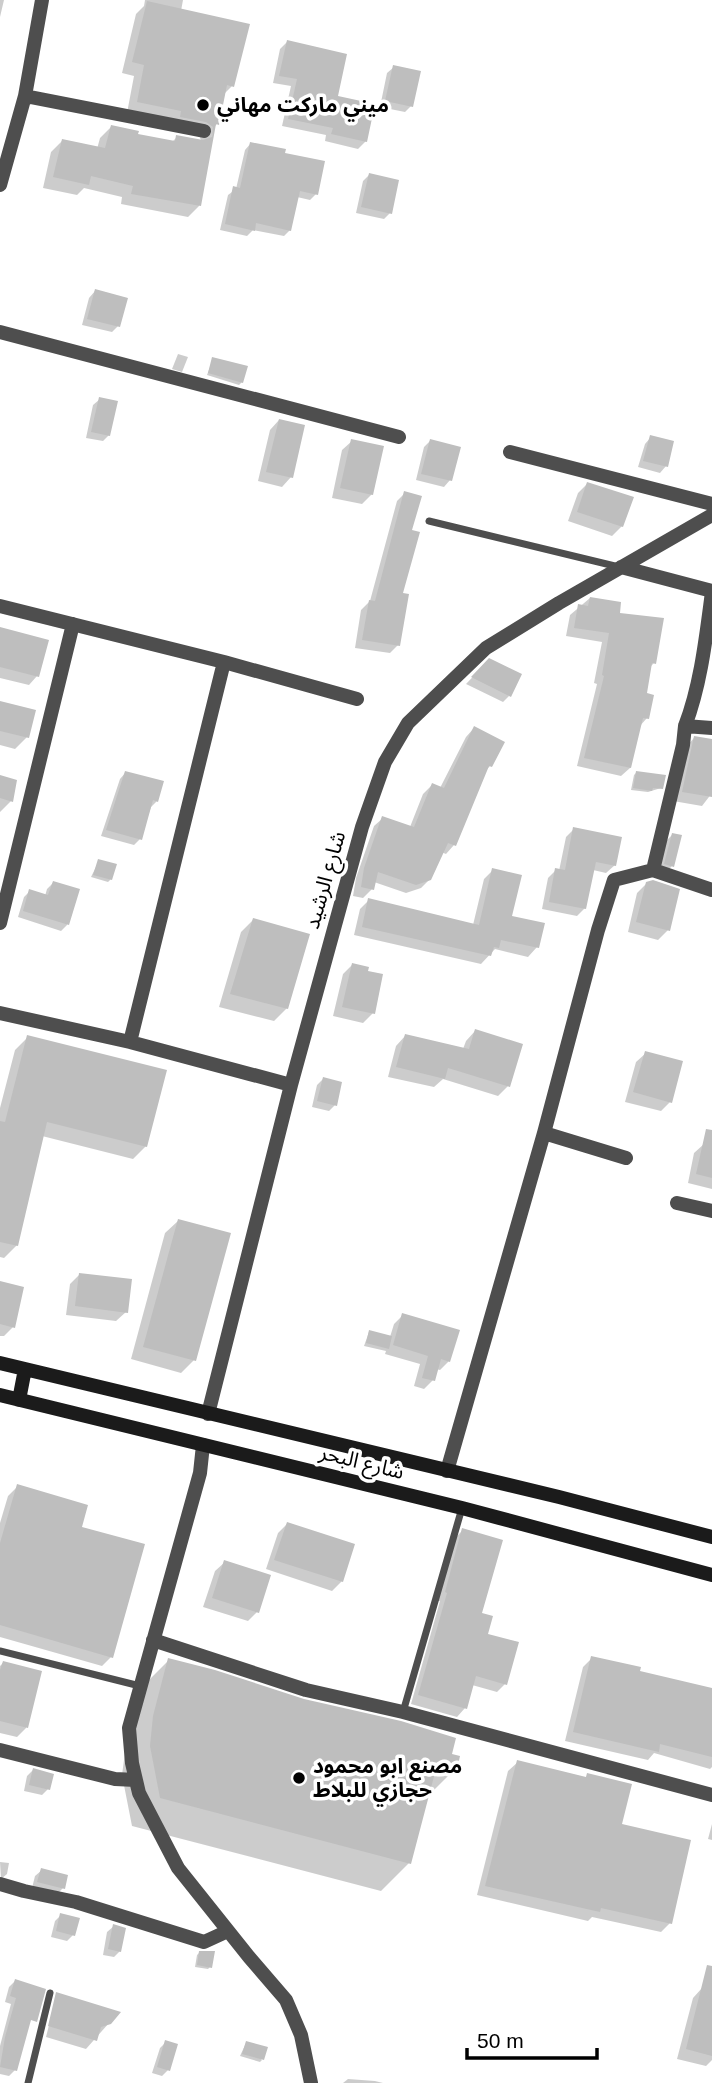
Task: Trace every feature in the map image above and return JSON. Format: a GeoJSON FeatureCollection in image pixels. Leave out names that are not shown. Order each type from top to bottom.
{"type":"FeatureCollection","features":[{"type":"Feature","properties":{"kind":"main road","name":"شارع البحر"},"geometry":{"type":"LineString","coordinates":[[0,1363],[712,1537]]}},
{"type":"Feature","properties":{"kind":"main road"},"geometry":{"type":"LineString","coordinates":[[19,1400],[25,1369]]}},
{"type":"Feature","properties":{"kind":"main road","name":"شارع البحر"},"geometry":{"type":"LineString","coordinates":[[0,1395],[462,1508],[712,1575]]}},
{"type":"Feature","properties":{"kind":"street"},"geometry":{"type":"LineString","coordinates":[[0,185],[24,96],[42,0]]}},
{"type":"Feature","properties":{"kind":"street"},"geometry":{"type":"LineString","coordinates":[[24,96],[204,131]]}},
{"type":"Feature","properties":{"kind":"street"},"geometry":{"type":"LineString","coordinates":[[0,332],[399,437]]}},
{"type":"Feature","properties":{"kind":"street"},"geometry":{"type":"LineString","coordinates":[[510,452],[712,504]]}},
{"type":"Feature","properties":{"kind":"street","name":"شارع الرشيد"},"geometry":{"type":"LineString","coordinates":[[208,1414],[291,1085],[362,827],[385,762],[408,723],[486,648],[712,515]]}},
{"type":"Feature","properties":{"kind":"street"},"geometry":{"type":"LineString","coordinates":[[621,567],[712,591],[691,710],[685,726],[683,745],[653,870]]}},
{"type":"Feature","properties":{"kind":"street"},"geometry":{"type":"LineString","coordinates":[[0,606],[224,662],[358,699]]}},
{"type":"Feature","properties":{"kind":"street"},"geometry":{"type":"LineString","coordinates":[[0,923],[73,624]]}},
{"type":"Feature","properties":{"kind":"street"},"geometry":{"type":"LineString","coordinates":[[130,1042],[224,662]]}},
{"type":"Feature","properties":{"kind":"street"},"geometry":{"type":"LineString","coordinates":[[685,726],[712,728]]}},
{"type":"Feature","properties":{"kind":"street"},"geometry":{"type":"LineString","coordinates":[[447,1471],[614,880],[653,870],[712,890]]}},
{"type":"Feature","properties":{"kind":"street"},"geometry":{"type":"LineString","coordinates":[[0,1013],[130,1042],[291,1085]]}},
{"type":"Feature","properties":{"kind":"street"},"geometry":{"type":"LineString","coordinates":[[544,1133],[626,1158]]}},
{"type":"Feature","properties":{"kind":"street"},"geometry":{"type":"LineString","coordinates":[[677,1203],[712,1211]]}},
{"type":"Feature","properties":{"kind":"street"},"geometry":{"type":"LineString","coordinates":[[203,1445],[200,1473],[128,1728],[136,1780],[139,1793],[178,1868],[286,2000],[301,2035],[311,2083]]}},
{"type":"Feature","properties":{"kind":"street"},"geometry":{"type":"LineString","coordinates":[[153,1640],[306,1690],[402,1712],[712,1795]]}},
{"type":"Feature","properties":{"kind":"street"},"geometry":{"type":"LineString","coordinates":[[0,1750],[115,1779],[136,1780]]}},
{"type":"Feature","properties":{"kind":"street"},"geometry":{"type":"LineString","coordinates":[[0,1884],[76,1902],[204,1942],[228,1931]]}},
{"type":"Feature","properties":{"kind":"lane"},"geometry":{"type":"LineString","coordinates":[[429,521],[621,567]]}},
{"type":"Feature","properties":{"kind":"lane"},"geometry":{"type":"LineString","coordinates":[[402,1712],[462,1508]]}},
{"type":"Feature","properties":{"kind":"lane"},"geometry":{"type":"LineString","coordinates":[[0,1651],[140,1686]]}},
{"type":"Feature","properties":{"kind":"lane"},"geometry":{"type":"LineString","coordinates":[[29,2083],[50,1993]]}},
{"type":"Feature","properties":{"kind":"building"},"geometry":{"type":"Polygon","coordinates":[[[147,1],[250,24],[234,87],[227,85],[219,125],[216,124],[201,206],[131,194],[133,186],[91,176],[89,185],[53,177],[62,139],[105,148],[111,125],[139,131],[138,134],[175,141],[176,135],[203,140],[212,137],[213,127],[206,122],[180,117],[181,111],[137,102],[144,65],[132,62],[147,1]]]}},
{"type":"Feature","properties":{"kind":"building"},"geometry":{"type":"Polygon","coordinates":[[[287,40],[347,54],[338,96],[375,104],[367,142],[331,134],[333,128],[288,119],[297,79],[279,76],[287,40]]]}},
{"type":"Feature","properties":{"kind":"building"},"geometry":{"type":"Polygon","coordinates":[[[393,65],[421,71],[413,107],[385,101],[393,65]]]}},
{"type":"Feature","properties":{"kind":"building"},"geometry":{"type":"Polygon","coordinates":[[[250,142],[325,161],[318,195],[300,191],[291,231],[256,223],[255,231],[225,224],[233,186],[240,188],[250,142]]]}},
{"type":"Feature","properties":{"kind":"building"},"geometry":{"type":"Polygon","coordinates":[[[369,173],[399,180],[392,214],[361,207],[369,173]]]}},
{"type":"Feature","properties":{"kind":"building"},"geometry":{"type":"Polygon","coordinates":[[[95,289],[128,298],[120,327],[87,319],[95,289]]]}},
{"type":"Feature","properties":{"kind":"building"},"geometry":{"type":"Polygon","coordinates":[[[212,357],[248,366],[243,383],[208,373],[212,357]]]}},
{"type":"Feature","properties":{"kind":"building"},"geometry":{"type":"Polygon","coordinates":[[[99,397],[118,401],[110,436],[91,432],[99,397]]]}},
{"type":"Feature","properties":{"kind":"building"},"geometry":{"type":"Polygon","coordinates":[[[279,419],[305,425],[293,478],[266,472],[279,419]]]}},
{"type":"Feature","properties":{"kind":"building"},"geometry":{"type":"Polygon","coordinates":[[[650,435],[674,441],[668,467],[643,461],[650,435]]]}},
{"type":"Feature","properties":{"kind":"building"},"geometry":{"type":"Polygon","coordinates":[[[351,439],[384,446],[373,495],[340,488],[351,439]]]}},
{"type":"Feature","properties":{"kind":"building"},"geometry":{"type":"Polygon","coordinates":[[[430,439],[461,447],[452,481],[421,474],[430,439]]]}},
{"type":"Feature","properties":{"kind":"building"},"geometry":{"type":"Polygon","coordinates":[[[587,482],[634,497],[623,527],[577,512],[587,482]]]}},
{"type":"Feature","properties":{"kind":"building"},"geometry":{"type":"Polygon","coordinates":[[[404,491],[422,496],[412,530],[420,532],[403,593],[409,594],[400,646],[362,640],[369,600],[375,601],[404,491]]]}},
{"type":"Feature","properties":{"kind":"building"},"geometry":{"type":"Polygon","coordinates":[[[590,597],[621,602],[620,613],[664,618],[656,664],[652,663],[647,693],[654,695],[649,719],[643,718],[631,768],[584,758],[604,676],[602,675],[609,633],[574,628],[578,604],[588,606],[590,597]]]}},
{"type":"Feature","properties":{"kind":"building"},"geometry":{"type":"Polygon","coordinates":[[[0,627],[49,640],[39,677],[0,667],[0,627]]]}},
{"type":"Feature","properties":{"kind":"building"},"geometry":{"type":"Polygon","coordinates":[[[489,658],[522,674],[511,697],[471,677],[489,658]]]}},
{"type":"Feature","properties":{"kind":"building"},"geometry":{"type":"Polygon","coordinates":[[[0,701],[36,710],[29,738],[0,731],[0,701]]]}},
{"type":"Feature","properties":{"kind":"building"},"geometry":{"type":"Polygon","coordinates":[[[474,726],[505,742],[492,767],[489,766],[456,846],[448,843],[431,880],[416,885],[378,872],[374,890],[361,887],[364,868],[382,816],[414,827],[432,783],[444,788],[474,726]]]}},
{"type":"Feature","properties":{"kind":"building"},"geometry":{"type":"Polygon","coordinates":[[[694,736],[712,739],[712,797],[682,792],[694,736]]]}},
{"type":"Feature","properties":{"kind":"building"},"geometry":{"type":"Polygon","coordinates":[[[125,771],[164,781],[158,802],[153,800],[142,840],[106,830],[125,771]]]}},
{"type":"Feature","properties":{"kind":"building"},"geometry":{"type":"Polygon","coordinates":[[[636,771],[666,775],[663,789],[653,788],[652,791],[633,788],[636,771]]]}},
{"type":"Feature","properties":{"kind":"building"},"geometry":{"type":"Polygon","coordinates":[[[0,775],[17,780],[13,802],[0,798],[0,775]]]}},
{"type":"Feature","properties":{"kind":"building"},"geometry":{"type":"Polygon","coordinates":[[[573,827],[622,837],[616,866],[596,862],[586,909],[549,902],[555,868],[565,870],[573,827]]]}},
{"type":"Feature","properties":{"kind":"building"},"geometry":{"type":"Polygon","coordinates":[[[672,833],[682,835],[674,867],[664,864],[672,833]]]}},
{"type":"Feature","properties":{"kind":"building"},"geometry":{"type":"Polygon","coordinates":[[[98,859],[117,864],[112,880],[93,875],[98,859]]]}},
{"type":"Feature","properties":{"kind":"building"},"geometry":{"type":"Polygon","coordinates":[[[492,868],[522,875],[512,916],[545,923],[539,948],[501,940],[499,948],[494,947],[491,956],[362,927],[368,898],[479,925],[492,868]]]}},
{"type":"Feature","properties":{"kind":"building"},"geometry":{"type":"Polygon","coordinates":[[[653,880],[680,889],[670,931],[636,922],[646,882],[653,880]]]}},
{"type":"Feature","properties":{"kind":"building"},"geometry":{"type":"Polygon","coordinates":[[[53,881],[80,889],[69,925],[23,911],[29,889],[48,895],[53,881]]]}},
{"type":"Feature","properties":{"kind":"building"},"geometry":{"type":"Polygon","coordinates":[[[253,918],[310,934],[288,1009],[230,994],[253,918]]]}},
{"type":"Feature","properties":{"kind":"building"},"geometry":{"type":"Polygon","coordinates":[[[352,963],[369,967],[368,971],[383,974],[375,1014],[342,1007],[352,963]]]}},
{"type":"Feature","properties":{"kind":"building"},"geometry":{"type":"Polygon","coordinates":[[[475,1029],[523,1044],[510,1087],[448,1068],[445,1079],[396,1067],[405,1034],[469,1049],[475,1029]]]}},
{"type":"Feature","properties":{"kind":"building"},"geometry":{"type":"Polygon","coordinates":[[[27,1035],[167,1070],[147,1147],[47,1122],[18,1246],[0,1242],[0,1121],[5,1122],[27,1035]]]}},
{"type":"Feature","properties":{"kind":"building"},"geometry":{"type":"Polygon","coordinates":[[[645,1051],[683,1061],[672,1103],[633,1092],[645,1051]]]}},
{"type":"Feature","properties":{"kind":"building"},"geometry":{"type":"Polygon","coordinates":[[[323,1077],[342,1082],[337,1106],[317,1101],[323,1077]]]}},
{"type":"Feature","properties":{"kind":"building"},"geometry":{"type":"Polygon","coordinates":[[[706,1129],[712,1130],[712,1178],[696,1174],[706,1129]]]}},
{"type":"Feature","properties":{"kind":"building"},"geometry":{"type":"Polygon","coordinates":[[[178,1219],[231,1233],[196,1361],[143,1347],[178,1219]]]}},
{"type":"Feature","properties":{"kind":"building"},"geometry":{"type":"Polygon","coordinates":[[[79,1273],[132,1279],[128,1313],[75,1306],[79,1273]]]}},
{"type":"Feature","properties":{"kind":"building"},"geometry":{"type":"Polygon","coordinates":[[[0,1281],[24,1287],[15,1328],[0,1324],[0,1281]]]}},
{"type":"Feature","properties":{"kind":"building"},"geometry":{"type":"Polygon","coordinates":[[[402,1313],[460,1330],[450,1362],[441,1359],[435,1381],[422,1378],[428,1356],[393,1345],[402,1313]]]}},
{"type":"Feature","properties":{"kind":"building"},"geometry":{"type":"Polygon","coordinates":[[[369,1330],[392,1336],[389,1349],[366,1343],[369,1330]]]}},
{"type":"Feature","properties":{"kind":"building"},"geometry":{"type":"Polygon","coordinates":[[[17,1484],[88,1505],[82,1527],[145,1544],[113,1658],[0,1625],[0,1543],[17,1484]]]}},
{"type":"Feature","properties":{"kind":"building"},"geometry":{"type":"Polygon","coordinates":[[[287,1522],[355,1544],[343,1582],[274,1560],[287,1522]]]}},
{"type":"Feature","properties":{"kind":"building"},"geometry":{"type":"Polygon","coordinates":[[[462,1528],[503,1540],[482,1613],[493,1616],[488,1634],[519,1642],[507,1685],[476,1676],[467,1709],[418,1695],[462,1528]]]}},
{"type":"Feature","properties":{"kind":"building"},"geometry":{"type":"Polygon","coordinates":[[[224,1560],[271,1575],[259,1613],[212,1598],[224,1560]]]}},
{"type":"Feature","properties":{"kind":"building"},"geometry":{"type":"Polygon","coordinates":[[[591,1656],[641,1667],[640,1671],[712,1688],[712,1757],[660,1744],[659,1752],[573,1732],[591,1656]]]}},
{"type":"Feature","properties":{"kind":"building"},"geometry":{"type":"Polygon","coordinates":[[[168,1658],[304,1699],[401,1721],[456,1738],[452,1754],[460,1756],[457,1770],[437,1765],[411,1864],[160,1798],[150,1746],[153,1716],[168,1658]]]}},
{"type":"Feature","properties":{"kind":"building"},"geometry":{"type":"Polygon","coordinates":[[[3,1661],[42,1671],[28,1728],[0,1721],[0,1670],[3,1661]]]}},
{"type":"Feature","properties":{"kind":"building"},"geometry":{"type":"Polygon","coordinates":[[[517,1760],[586,1777],[587,1773],[632,1784],[622,1824],[691,1840],[672,1924],[601,1908],[600,1912],[485,1886],[517,1760]]]}},
{"type":"Feature","properties":{"kind":"building"},"geometry":{"type":"Polygon","coordinates":[[[33,1768],[54,1774],[50,1790],[29,1785],[33,1768]]]}},
{"type":"Feature","properties":{"kind":"building"},"geometry":{"type":"Polygon","coordinates":[[[41,1868],[68,1875],[65,1889],[37,1882],[41,1868]]]}},
{"type":"Feature","properties":{"kind":"building"},"geometry":{"type":"Polygon","coordinates":[[[60,1913],[80,1918],[75,1936],[56,1931],[60,1913]]]}},
{"type":"Feature","properties":{"kind":"building"},"geometry":{"type":"Polygon","coordinates":[[[113,1924],[126,1928],[121,1952],[108,1949],[113,1924]]]}},
{"type":"Feature","properties":{"kind":"building"},"geometry":{"type":"Polygon","coordinates":[[[199,1951],[215,1951],[212,1968],[197,1965],[199,1951]]]}},
{"type":"Feature","properties":{"kind":"building"},"geometry":{"type":"Polygon","coordinates":[[[707,1965],[712,1966],[712,2056],[686,2049],[707,1965]]]}},
{"type":"Feature","properties":{"kind":"building"},"geometry":{"type":"Polygon","coordinates":[[[15,1979],[46,1989],[37,2022],[31,2020],[17,2071],[0,2067],[16,1998],[10,1996],[15,1979]]]}},
{"type":"Feature","properties":{"kind":"building"},"geometry":{"type":"Polygon","coordinates":[[[56,1992],[121,2012],[111,2024],[101,2027],[97,2041],[48,2026],[56,1992]]]}},
{"type":"Feature","properties":{"kind":"building"},"geometry":{"type":"Polygon","coordinates":[[[165,2040],[178,2044],[170,2071],[157,2067],[165,2040]]]}},
{"type":"Feature","properties":{"kind":"building"},"geometry":{"type":"Polygon","coordinates":[[[246,2041],[268,2047],[264,2060],[242,2054],[246,2041]]]}},
{"type":"Feature","properties":{"kind":"place","name":"ميني ماركت مهاني"},"geometry":{"type":"Point","coordinates":[203,105]}},
{"type":"Feature","properties":{"kind":"place","name":"مصنع ابو محمود حجازي للبلاط"},"geometry":{"type":"Point","coordinates":[299,1778]}}]}
